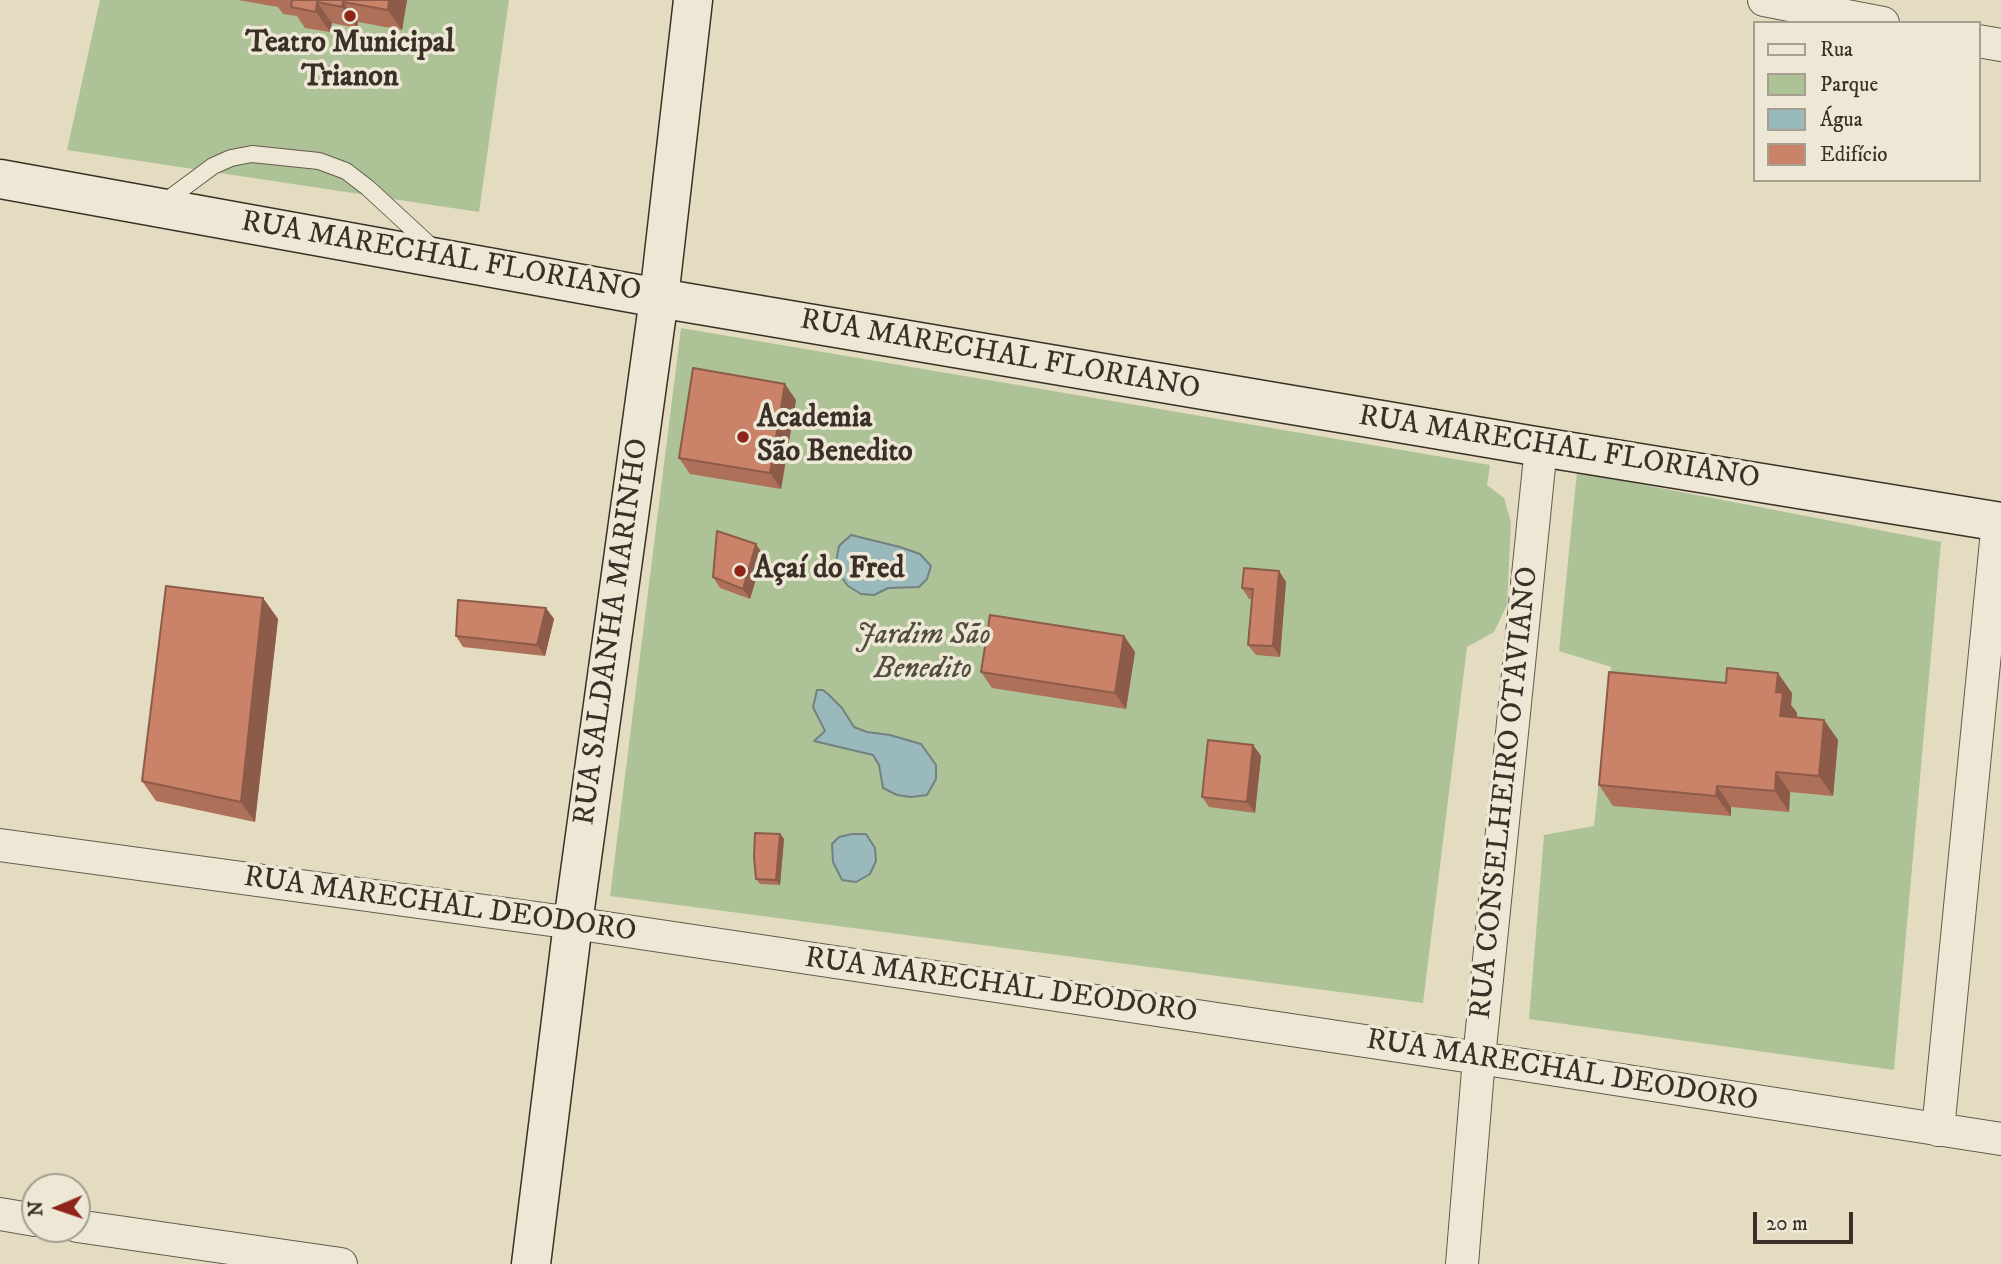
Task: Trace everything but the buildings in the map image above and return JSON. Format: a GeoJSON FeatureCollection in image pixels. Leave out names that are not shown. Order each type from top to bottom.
{"type":"FeatureCollection","features":[{"type":"Feature","properties":{"kind":"main road","name":"RUA SALDANHA MARINHO"},"geometry":{"type":"LineString","coordinates":[[531,1264],[573,923],[659,298],[693,0]]}},
{"type":"Feature","properties":{"kind":"main road","name":"RUA MARECHAL FLORIANO"},"geometry":{"type":"LineString","coordinates":[[0,179],[659,298],[2000,522]]}},
{"type":"Feature","properties":{"kind":"street"},"geometry":{"type":"LineString","coordinates":[[1764,0],[1873,21]]}},
{"type":"Feature","properties":{"kind":"street"},"geometry":{"type":"LineString","coordinates":[[1980,41],[2001,45]]}},
{"type":"Feature","properties":{"kind":"street","name":"RUA CONSELHEIRO OTAVIANO"},"geometry":{"type":"LineString","coordinates":[[1462,1264],[1479,1058],[1541,447]]}},
{"type":"Feature","properties":{"kind":"street"},"geometry":{"type":"LineString","coordinates":[[1938,1130],[2000,522]]}},
{"type":"Feature","properties":{"kind":"street","name":"RUA MARECHAL DEODORO"},"geometry":{"type":"LineString","coordinates":[[0,845],[573,923],[2001,1139]]}},
{"type":"Feature","properties":{"kind":"street"},"geometry":{"type":"LineString","coordinates":[[0,1214],[21,1218]]}},
{"type":"Feature","properties":{"kind":"street"},"geometry":{"type":"LineString","coordinates":[[91,1229],[199,1255],[341,1264]]}},
{"type":"Feature","properties":{"kind":"lane"},"geometry":{"type":"LineString","coordinates":[[157,207],[213,166],[230,158],[252,154],[319,161],[346,171],[368,188],[444,258]]}},
{"type":"Feature","properties":{"kind":"green space"},"geometry":{"type":"Polygon","coordinates":[[[100,0],[509,0],[479,212],[67,150],[100,0]]]}},
{"type":"Feature","properties":{"kind":"green space","name":"Jardim São Benedito"},"geometry":{"type":"Polygon","coordinates":[[[681,328],[1490,465],[1487,485],[1504,498],[1511,522],[1507,605],[1494,632],[1467,647],[1423,1003],[610,896],[681,328]]]}},
{"type":"Feature","properties":{"kind":"green space"},"geometry":{"type":"Polygon","coordinates":[[[1577,472],[1941,542],[1894,1070],[1529,1019],[1544,835],[1594,826],[1611,667],[1559,651],[1577,472]]]}},
{"type":"Feature","properties":{"kind":"water"},"geometry":{"type":"Polygon","coordinates":[[[851,535],[920,554],[931,566],[927,579],[919,587],[888,588],[874,595],[861,594],[848,586],[836,562],[839,546],[851,535]]]}},
{"type":"Feature","properties":{"kind":"water"},"geometry":{"type":"Polygon","coordinates":[[[817,690],[823,690],[842,708],[854,727],[921,744],[936,765],[936,779],[927,795],[897,795],[883,788],[879,765],[873,755],[814,741],[825,731],[813,707],[817,690]]]}},
{"type":"Feature","properties":{"kind":"water"},"geometry":{"type":"Polygon","coordinates":[[[866,834],[875,848],[876,861],[870,874],[856,882],[842,880],[833,862],[832,844],[839,837],[866,834]]]}},
{"type":"Feature","properties":{"kind":"place","name":"Teatro Municipal Trianon"},"geometry":{"type":"Point","coordinates":[350,16]}},
{"type":"Feature","properties":{"kind":"place","name":"Academia São Benedito"},"geometry":{"type":"Point","coordinates":[743,437]}},
{"type":"Feature","properties":{"kind":"place","name":"Açaí do Fred"},"geometry":{"type":"Point","coordinates":[740,571]}}]}
